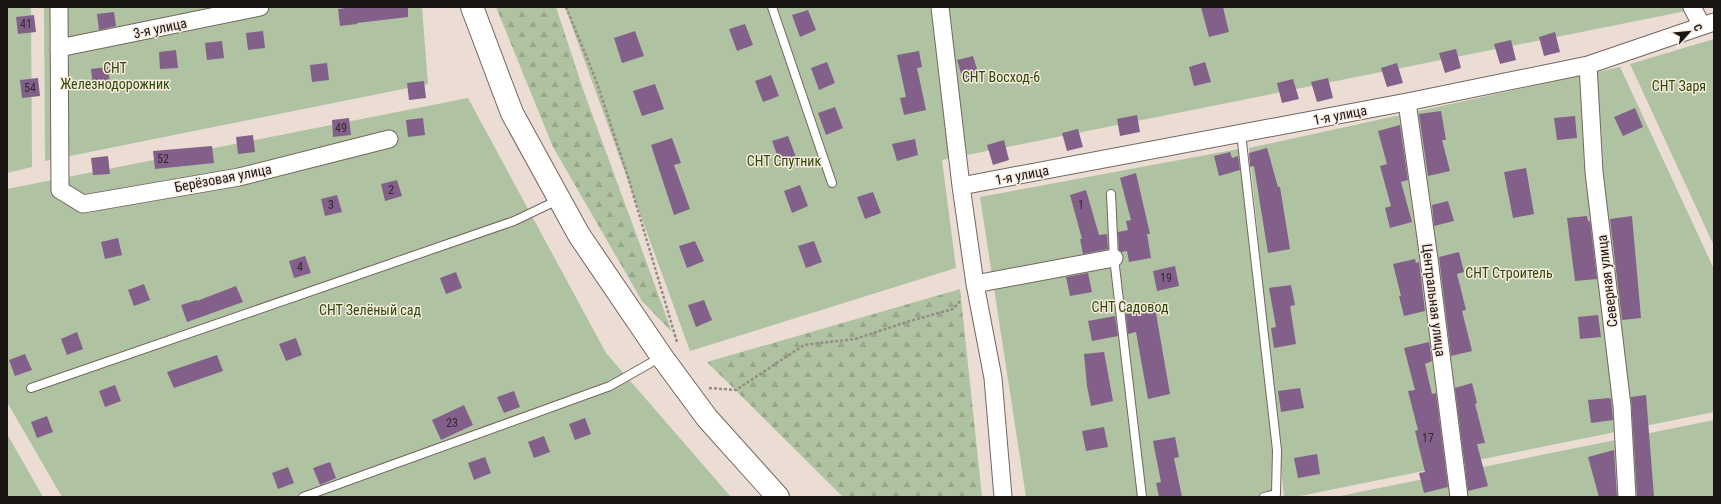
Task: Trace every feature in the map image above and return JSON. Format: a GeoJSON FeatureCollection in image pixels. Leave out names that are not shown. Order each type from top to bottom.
{"type":"FeatureCollection","features":[{"type":"Feature","properties":{"kind":"main road"},"geometry":{"type":"LineString","coordinates":[[472,7],[512,113],[579,235],[670,352],[682,385],[707,418],[778,497]]}},
{"type":"Feature","properties":{"kind":"street"},"geometry":{"type":"LineString","coordinates":[[59,7],[59,48]]}},
{"type":"Feature","properties":{"kind":"street","name":"3-я улица"},"geometry":{"type":"LineString","coordinates":[[59,48],[260,7]]}},
{"type":"Feature","properties":{"kind":"street"},"geometry":{"type":"LineString","coordinates":[[940,7],[960,186],[975,284],[993,378],[1003,497]]}},
{"type":"Feature","properties":{"kind":"street"},"geometry":{"type":"LineString","coordinates":[[1692,7],[1708,24]]}},
{"type":"Feature","properties":{"kind":"street","name":"1-я улица"},"geometry":{"type":"LineString","coordinates":[[960,186],[1406,102],[1588,65],[1708,24]]}},
{"type":"Feature","properties":{"kind":"street","name":"Берёзовая улица"},"geometry":{"type":"LineString","coordinates":[[59,48],[60,190],[83,204],[239,177],[389,139]]}},
{"type":"Feature","properties":{"kind":"street","name":"Северная улица"},"geometry":{"type":"LineString","coordinates":[[1588,65],[1594,172],[1622,406],[1627,497]]}},
{"type":"Feature","properties":{"kind":"street","name":"Центральная улица"},"geometry":{"type":"LineString","coordinates":[[1406,102],[1429,259],[1458,497]]}},
{"type":"Feature","properties":{"kind":"street"},"geometry":{"type":"LineString","coordinates":[[975,284],[1114,258]]}},
{"type":"Feature","properties":{"kind":"lane"},"geometry":{"type":"LineString","coordinates":[[772,7],[832,183]]}},
{"type":"Feature","properties":{"kind":"lane"},"geometry":{"type":"LineString","coordinates":[[1241,133],[1277,450],[1276,494],[1264,497]]}},
{"type":"Feature","properties":{"kind":"lane"},"geometry":{"type":"LineString","coordinates":[[1111,194],[1114,258],[1142,497]]}},
{"type":"Feature","properties":{"kind":"lane"},"geometry":{"type":"LineString","coordinates":[[31,388],[514,221],[559,199]]}},
{"type":"Feature","properties":{"kind":"lane"},"geometry":{"type":"LineString","coordinates":[[303,497],[610,386],[670,352]]}},
{"type":"Feature","properties":{"kind":"path"},"geometry":{"type":"LineString","coordinates":[[566,7],[596,80],[625,169],[670,352]]}},
{"type":"Feature","properties":{"kind":"path"},"geometry":{"type":"LineString","coordinates":[[682,385],[736,390],[804,345],[856,339],[910,321],[953,309],[975,284]]}},
{"type":"Feature","properties":{"kind":"green space"},"geometry":{"type":"Polygon","coordinates":[[[7,7],[31,7],[32,167],[7,173],[7,7]]]}},
{"type":"Feature","properties":{"kind":"green space","name":"СНТ Железнодорожник"},"geometry":{"type":"Polygon","coordinates":[[[44,7],[422,7],[428,84],[45,161],[44,7]]]}},
{"type":"Feature","properties":{"kind":"green space"},"geometry":{"type":"Polygon","coordinates":[[[496,7],[556,7],[584,92],[672,332],[642,301],[553,147],[496,7]]]}},
{"type":"Feature","properties":{"kind":"green space","name":"СНТ Спутник"},"geometry":{"type":"Polygon","coordinates":[[[565,7],[1706,7],[942,160],[956,268],[690,351],[565,7]]]}},
{"type":"Feature","properties":{"kind":"green space","name":"СНТ Заря"},"geometry":{"type":"Polygon","coordinates":[[[1714,39],[1714,246],[1630,64],[1714,39]]]}},
{"type":"Feature","properties":{"kind":"green space","name":"СНТ Строитель"},"geometry":{"type":"Polygon","coordinates":[[[1620,67],[1714,269],[1714,412],[1295,497],[1284,497],[1249,148],[1620,67]]]}},
{"type":"Feature","properties":{"kind":"green space","name":"СНТ Зелёный сад"},"geometry":{"type":"Polygon","coordinates":[[[468,98],[606,353],[731,497],[62,497],[7,402],[7,189],[468,98]]]}},
{"type":"Feature","properties":{"kind":"green space","name":"СНТ Садовод"},"geometry":{"type":"Polygon","coordinates":[[[1244,148],[1270,372],[1279,497],[1026,497],[980,197],[1244,148]]]}},
{"type":"Feature","properties":{"kind":"green space"},"geometry":{"type":"Polygon","coordinates":[[[960,289],[982,497],[843,497],[707,362],[960,289]]]}},
{"type":"Feature","properties":{"kind":"green space"},"geometry":{"type":"Polygon","coordinates":[[[1714,420],[1714,497],[1335,497],[1714,420]]]}},
{"type":"Feature","properties":{"kind":"green space"},"geometry":{"type":"Polygon","coordinates":[[[7,434],[43,497],[7,497],[7,434]]]}},
{"type":"Feature","properties":{"kind":"building"},"geometry":{"type":"Polygon","coordinates":[[[355,7],[408,7],[408,17],[340,26],[338,9],[355,7]]]}},
{"type":"Feature","properties":{"kind":"building"},"geometry":{"type":"Polygon","coordinates":[[[1201,7],[1223,7],[1229,32],[1209,37],[1201,7]]]}},
{"type":"Feature","properties":{"kind":"building"},"geometry":{"type":"Polygon","coordinates":[[[808,10],[816,30],[800,37],[792,15],[808,10]]]}},
{"type":"Feature","properties":{"kind":"building"},"geometry":{"type":"Polygon","coordinates":[[[114,12],[116,26],[99,30],[97,14],[114,12]]]}},
{"type":"Feature","properties":{"kind":"building"},"geometry":{"type":"Polygon","coordinates":[[[34,15],[36,32],[18,34],[16,17],[34,15]]]}},
{"type":"Feature","properties":{"kind":"building"},"geometry":{"type":"Polygon","coordinates":[[[745,24],[753,45],[737,51],[729,29],[745,24]]]}},
{"type":"Feature","properties":{"kind":"building"},"geometry":{"type":"Polygon","coordinates":[[[263,31],[265,48],[248,50],[246,33],[263,31]]]}},
{"type":"Feature","properties":{"kind":"building"},"geometry":{"type":"Polygon","coordinates":[[[635,31],[644,56],[622,63],[614,38],[635,31]]]}},
{"type":"Feature","properties":{"kind":"building"},"geometry":{"type":"Polygon","coordinates":[[[1555,32],[1560,52],[1544,56],[1539,37],[1555,32]]]}},
{"type":"Feature","properties":{"kind":"building"},"geometry":{"type":"Polygon","coordinates":[[[1511,40],[1516,60],[1500,64],[1494,44],[1511,40]]]}},
{"type":"Feature","properties":{"kind":"building"},"geometry":{"type":"Polygon","coordinates":[[[222,41],[224,58],[207,60],[205,43],[222,41]]]}},
{"type":"Feature","properties":{"kind":"building"},"geometry":{"type":"Polygon","coordinates":[[[1456,49],[1461,68],[1445,73],[1439,53],[1456,49]]]}},
{"type":"Feature","properties":{"kind":"building"},"geometry":{"type":"Polygon","coordinates":[[[176,50],[178,68],[160,69],[159,52],[176,50]]]}},
{"type":"Feature","properties":{"kind":"building"},"geometry":{"type":"Polygon","coordinates":[[[919,51],[922,67],[917,68],[926,110],[904,115],[900,98],[906,97],[897,55],[919,51]]]}},
{"type":"Feature","properties":{"kind":"building"},"geometry":{"type":"Polygon","coordinates":[[[973,56],[979,76],[963,80],[957,60],[973,56]]]}},
{"type":"Feature","properties":{"kind":"building"},"geometry":{"type":"Polygon","coordinates":[[[827,62],[835,83],[819,90],[811,68],[827,62]]]}},
{"type":"Feature","properties":{"kind":"building"},"geometry":{"type":"Polygon","coordinates":[[[1205,62],[1211,82],[1194,86],[1189,67],[1205,62]]]}},
{"type":"Feature","properties":{"kind":"building"},"geometry":{"type":"Polygon","coordinates":[[[327,63],[329,80],[312,82],[310,65],[327,63]]]}},
{"type":"Feature","properties":{"kind":"building"},"geometry":{"type":"Polygon","coordinates":[[[1397,63],[1403,83],[1387,87],[1381,68],[1397,63]]]}},
{"type":"Feature","properties":{"kind":"building"},"geometry":{"type":"Polygon","coordinates":[[[108,67],[110,84],[93,86],[91,69],[108,67]]]}},
{"type":"Feature","properties":{"kind":"building"},"geometry":{"type":"Polygon","coordinates":[[[771,75],[779,96],[763,102],[755,81],[771,75]]]}},
{"type":"Feature","properties":{"kind":"building"},"geometry":{"type":"Polygon","coordinates":[[[38,78],[40,96],[22,98],[20,80],[38,78]]]}},
{"type":"Feature","properties":{"kind":"building"},"geometry":{"type":"Polygon","coordinates":[[[1328,78],[1333,98],[1317,102],[1311,82],[1328,78]]]}},
{"type":"Feature","properties":{"kind":"building"},"geometry":{"type":"Polygon","coordinates":[[[1293,79],[1299,99],[1282,103],[1277,83],[1293,79]]]}},
{"type":"Feature","properties":{"kind":"building"},"geometry":{"type":"Polygon","coordinates":[[[424,81],[426,98],[409,100],[407,83],[424,81]]]}},
{"type":"Feature","properties":{"kind":"building"},"geometry":{"type":"Polygon","coordinates":[[[655,84],[664,109],[642,116],[633,91],[655,84]]]}},
{"type":"Feature","properties":{"kind":"building"},"geometry":{"type":"Polygon","coordinates":[[[835,107],[843,128],[826,135],[818,113],[835,107]]]}},
{"type":"Feature","properties":{"kind":"building"},"geometry":{"type":"Polygon","coordinates":[[[1635,108],[1643,127],[1623,136],[1614,117],[1635,108]]]}},
{"type":"Feature","properties":{"kind":"building"},"geometry":{"type":"Polygon","coordinates":[[[1441,111],[1446,140],[1442,140],[1450,171],[1428,176],[1419,114],[1441,111]]]}},
{"type":"Feature","properties":{"kind":"building"},"geometry":{"type":"Polygon","coordinates":[[[1137,115],[1140,132],[1120,136],[1117,119],[1137,115]]]}},
{"type":"Feature","properties":{"kind":"building"},"geometry":{"type":"Polygon","coordinates":[[[1575,116],[1577,138],[1557,140],[1554,118],[1575,116]]]}},
{"type":"Feature","properties":{"kind":"building"},"geometry":{"type":"Polygon","coordinates":[[[349,118],[351,135],[333,137],[332,120],[349,118]]]}},
{"type":"Feature","properties":{"kind":"building"},"geometry":{"type":"Polygon","coordinates":[[[423,118],[425,135],[408,137],[406,120],[423,118]]]}},
{"type":"Feature","properties":{"kind":"building"},"geometry":{"type":"Polygon","coordinates":[[[1400,125],[1408,180],[1401,182],[1412,222],[1390,228],[1385,208],[1391,206],[1380,166],[1387,164],[1378,131],[1400,125]]]}},
{"type":"Feature","properties":{"kind":"building"},"geometry":{"type":"Polygon","coordinates":[[[1078,129],[1083,147],[1067,151],[1062,133],[1078,129]]]}},
{"type":"Feature","properties":{"kind":"building"},"geometry":{"type":"Polygon","coordinates":[[[253,135],[255,152],[238,154],[236,137],[253,135]]]}},
{"type":"Feature","properties":{"kind":"building"},"geometry":{"type":"Polygon","coordinates":[[[788,136],[796,157],[780,163],[772,141],[788,136]]]}},
{"type":"Feature","properties":{"kind":"building"},"geometry":{"type":"Polygon","coordinates":[[[672,138],[681,163],[674,165],[690,209],[674,215],[651,145],[672,138]]]}},
{"type":"Feature","properties":{"kind":"building"},"geometry":{"type":"Polygon","coordinates":[[[915,139],[918,155],[897,161],[892,144],[915,139]]]}},
{"type":"Feature","properties":{"kind":"building"},"geometry":{"type":"Polygon","coordinates":[[[1004,140],[1009,160],[993,165],[987,145],[1004,140]]]}},
{"type":"Feature","properties":{"kind":"building"},"geometry":{"type":"Polygon","coordinates":[[[212,146],[214,163],[155,169],[153,151],[212,146]]]}},
{"type":"Feature","properties":{"kind":"building"},"geometry":{"type":"Polygon","coordinates":[[[1267,148],[1278,187],[1280,187],[1290,249],[1268,253],[1254,166],[1250,167],[1249,153],[1267,148]]]}},
{"type":"Feature","properties":{"kind":"building"},"geometry":{"type":"Polygon","coordinates":[[[1230,152],[1232,158],[1238,156],[1240,170],[1219,176],[1214,156],[1230,152]]]}},
{"type":"Feature","properties":{"kind":"building"},"geometry":{"type":"Polygon","coordinates":[[[108,156],[110,174],[93,175],[91,158],[108,156]]]}},
{"type":"Feature","properties":{"kind":"building"},"geometry":{"type":"Polygon","coordinates":[[[1526,168],[1534,214],[1513,218],[1504,172],[1526,168]]]}},
{"type":"Feature","properties":{"kind":"building"},"geometry":{"type":"Polygon","coordinates":[[[1136,173],[1150,234],[1147,234],[1151,258],[1129,262],[1127,251],[1122,252],[1119,250],[1118,232],[1128,230],[1126,221],[1131,220],[1120,178],[1136,173]]]}},
{"type":"Feature","properties":{"kind":"building"},"geometry":{"type":"Polygon","coordinates":[[[397,180],[402,196],[385,201],[381,184],[397,180]]]}},
{"type":"Feature","properties":{"kind":"building"},"geometry":{"type":"Polygon","coordinates":[[[800,185],[808,206],[792,213],[784,191],[800,185]]]}},
{"type":"Feature","properties":{"kind":"building"},"geometry":{"type":"Polygon","coordinates":[[[1086,190],[1099,235],[1107,234],[1108,249],[1083,254],[1080,239],[1082,239],[1070,195],[1086,190]]]}},
{"type":"Feature","properties":{"kind":"building"},"geometry":{"type":"Polygon","coordinates":[[[873,192],[881,213],[865,219],[857,197],[873,192]]]}},
{"type":"Feature","properties":{"kind":"building"},"geometry":{"type":"Polygon","coordinates":[[[337,195],[342,212],[325,216],[321,199],[337,195]]]}},
{"type":"Feature","properties":{"kind":"building"},"geometry":{"type":"Polygon","coordinates":[[[1448,201],[1454,221],[1434,226],[1432,205],[1448,201]]]}},
{"type":"Feature","properties":{"kind":"building"},"geometry":{"type":"Polygon","coordinates":[[[1587,216],[1588,221],[1590,221],[1597,279],[1575,281],[1567,218],[1587,216]]]}},
{"type":"Feature","properties":{"kind":"building"},"geometry":{"type":"Polygon","coordinates":[[[1632,216],[1641,318],[1622,320],[1610,219],[1632,216]]]}},
{"type":"Feature","properties":{"kind":"building"},"geometry":{"type":"Polygon","coordinates":[[[118,238],[122,255],[105,259],[101,242],[118,238]]]}},
{"type":"Feature","properties":{"kind":"building"},"geometry":{"type":"Polygon","coordinates":[[[695,241],[704,261],[687,268],[679,246],[695,241]]]}},
{"type":"Feature","properties":{"kind":"building"},"geometry":{"type":"Polygon","coordinates":[[[814,241],[822,262],[806,268],[798,246],[814,241]]]}},
{"type":"Feature","properties":{"kind":"building"},"geometry":{"type":"Polygon","coordinates":[[[1459,252],[1464,272],[1457,274],[1466,310],[1462,311],[1472,351],[1451,356],[1439,257],[1459,252]]]}},
{"type":"Feature","properties":{"kind":"building"},"geometry":{"type":"Polygon","coordinates":[[[305,256],[311,273],[294,278],[289,261],[305,256]]]}},
{"type":"Feature","properties":{"kind":"building"},"geometry":{"type":"Polygon","coordinates":[[[1415,259],[1416,263],[1419,262],[1425,311],[1404,316],[1399,296],[1401,296],[1393,264],[1415,259]]]}},
{"type":"Feature","properties":{"kind":"building"},"geometry":{"type":"Polygon","coordinates":[[[1175,266],[1179,286],[1157,291],[1153,271],[1175,266]]]}},
{"type":"Feature","properties":{"kind":"building"},"geometry":{"type":"Polygon","coordinates":[[[456,272],[462,288],[446,294],[440,278],[456,272]]]}},
{"type":"Feature","properties":{"kind":"building"},"geometry":{"type":"Polygon","coordinates":[[[1088,273],[1092,292],[1070,296],[1066,277],[1088,273]]]}},
{"type":"Feature","properties":{"kind":"building"},"geometry":{"type":"Polygon","coordinates":[[[144,284],[150,300],[134,306],[128,290],[144,284]]]}},
{"type":"Feature","properties":{"kind":"building"},"geometry":{"type":"Polygon","coordinates":[[[1291,285],[1295,305],[1290,306],[1296,344],[1274,348],[1271,328],[1276,327],[1269,288],[1291,285]]]}},
{"type":"Feature","properties":{"kind":"building"},"geometry":{"type":"Polygon","coordinates":[[[236,286],[243,302],[187,322],[181,305],[197,301],[236,286]]]}},
{"type":"Feature","properties":{"kind":"building"},"geometry":{"type":"Polygon","coordinates":[[[704,300],[712,320],[696,327],[688,305],[704,300]]]}},
{"type":"Feature","properties":{"kind":"building"},"geometry":{"type":"Polygon","coordinates":[[[1154,302],[1170,394],[1148,399],[1136,332],[1128,334],[1126,314],[1134,312],[1132,306],[1154,302]]]}},
{"type":"Feature","properties":{"kind":"building"},"geometry":{"type":"Polygon","coordinates":[[[1598,315],[1601,337],[1580,339],[1578,317],[1598,315]]]}},
{"type":"Feature","properties":{"kind":"building"},"geometry":{"type":"Polygon","coordinates":[[[1115,316],[1118,336],[1092,341],[1088,321],[1115,316]]]}},
{"type":"Feature","properties":{"kind":"building"},"geometry":{"type":"Polygon","coordinates":[[[77,332],[83,349],[67,355],[61,339],[77,332]]]}},
{"type":"Feature","properties":{"kind":"building"},"geometry":{"type":"Polygon","coordinates":[[[296,338],[302,355],[286,361],[279,344],[296,338]]]}},
{"type":"Feature","properties":{"kind":"building"},"geometry":{"type":"Polygon","coordinates":[[[1429,342],[1432,361],[1425,364],[1432,394],[1436,393],[1448,487],[1424,493],[1419,473],[1425,472],[1415,431],[1418,430],[1408,391],[1415,390],[1404,348],[1429,342]]]}},
{"type":"Feature","properties":{"kind":"building"},"geometry":{"type":"Polygon","coordinates":[[[1104,352],[1113,401],[1091,406],[1087,386],[1084,354],[1104,352]]]}},
{"type":"Feature","properties":{"kind":"building"},"geometry":{"type":"Polygon","coordinates":[[[25,354],[32,370],[15,376],[9,360],[25,354]]]}},
{"type":"Feature","properties":{"kind":"building"},"geometry":{"type":"Polygon","coordinates":[[[217,355],[223,371],[174,388],[167,372],[217,355]]]}},
{"type":"Feature","properties":{"kind":"building"},"geometry":{"type":"Polygon","coordinates":[[[1472,383],[1477,403],[1475,404],[1485,443],[1477,444],[1488,486],[1468,491],[1455,388],[1472,383]]]}},
{"type":"Feature","properties":{"kind":"building"},"geometry":{"type":"Polygon","coordinates":[[[115,385],[121,401],[105,407],[99,391],[115,385]]]}},
{"type":"Feature","properties":{"kind":"building"},"geometry":{"type":"Polygon","coordinates":[[[1300,388],[1304,408],[1281,412],[1278,391],[1300,388]]]}},
{"type":"Feature","properties":{"kind":"building"},"geometry":{"type":"Polygon","coordinates":[[[514,391],[520,407],[504,413],[497,397],[514,391]]]}},
{"type":"Feature","properties":{"kind":"building"},"geometry":{"type":"Polygon","coordinates":[[[1646,395],[1654,497],[1637,497],[1631,397],[1646,395]]]}},
{"type":"Feature","properties":{"kind":"building"},"geometry":{"type":"Polygon","coordinates":[[[1611,399],[1613,420],[1591,423],[1588,400],[1611,399]]]}},
{"type":"Feature","properties":{"kind":"building"},"geometry":{"type":"Polygon","coordinates":[[[464,405],[473,425],[441,440],[432,420],[464,405]]]}},
{"type":"Feature","properties":{"kind":"building"},"geometry":{"type":"Polygon","coordinates":[[[47,416],[53,432],[37,438],[31,422],[47,416]]]}},
{"type":"Feature","properties":{"kind":"building"},"geometry":{"type":"Polygon","coordinates":[[[585,418],[591,434],[575,440],[569,424],[585,418]]]}},
{"type":"Feature","properties":{"kind":"building"},"geometry":{"type":"Polygon","coordinates":[[[1104,427],[1108,447],[1086,451],[1082,431],[1104,427]]]}},
{"type":"Feature","properties":{"kind":"building"},"geometry":{"type":"Polygon","coordinates":[[[544,436],[550,452],[534,458],[528,442],[544,436]]]}},
{"type":"Feature","properties":{"kind":"building"},"geometry":{"type":"Polygon","coordinates":[[[1175,437],[1179,457],[1174,458],[1182,497],[1159,497],[1156,483],[1161,482],[1153,441],[1175,437]]]}},
{"type":"Feature","properties":{"kind":"building"},"geometry":{"type":"Polygon","coordinates":[[[1614,450],[1617,497],[1599,497],[1588,457],[1614,450]]]}},
{"type":"Feature","properties":{"kind":"building"},"geometry":{"type":"Polygon","coordinates":[[[1317,454],[1320,474],[1298,478],[1294,458],[1317,454]]]}},
{"type":"Feature","properties":{"kind":"building"},"geometry":{"type":"Polygon","coordinates":[[[485,457],[491,473],[474,480],[468,463],[485,457]]]}},
{"type":"Feature","properties":{"kind":"building"},"geometry":{"type":"Polygon","coordinates":[[[330,462],[336,478],[320,485],[313,468],[330,462]]]}},
{"type":"Feature","properties":{"kind":"building"},"geometry":{"type":"Polygon","coordinates":[[[288,467],[294,483],[278,489],[272,473],[288,467]]]}},
{"type":"Feature","properties":{"kind":"park label","name":"СНТ Восход-6"},"geometry":{"type":"Point","coordinates":[1001,77]}}]}
